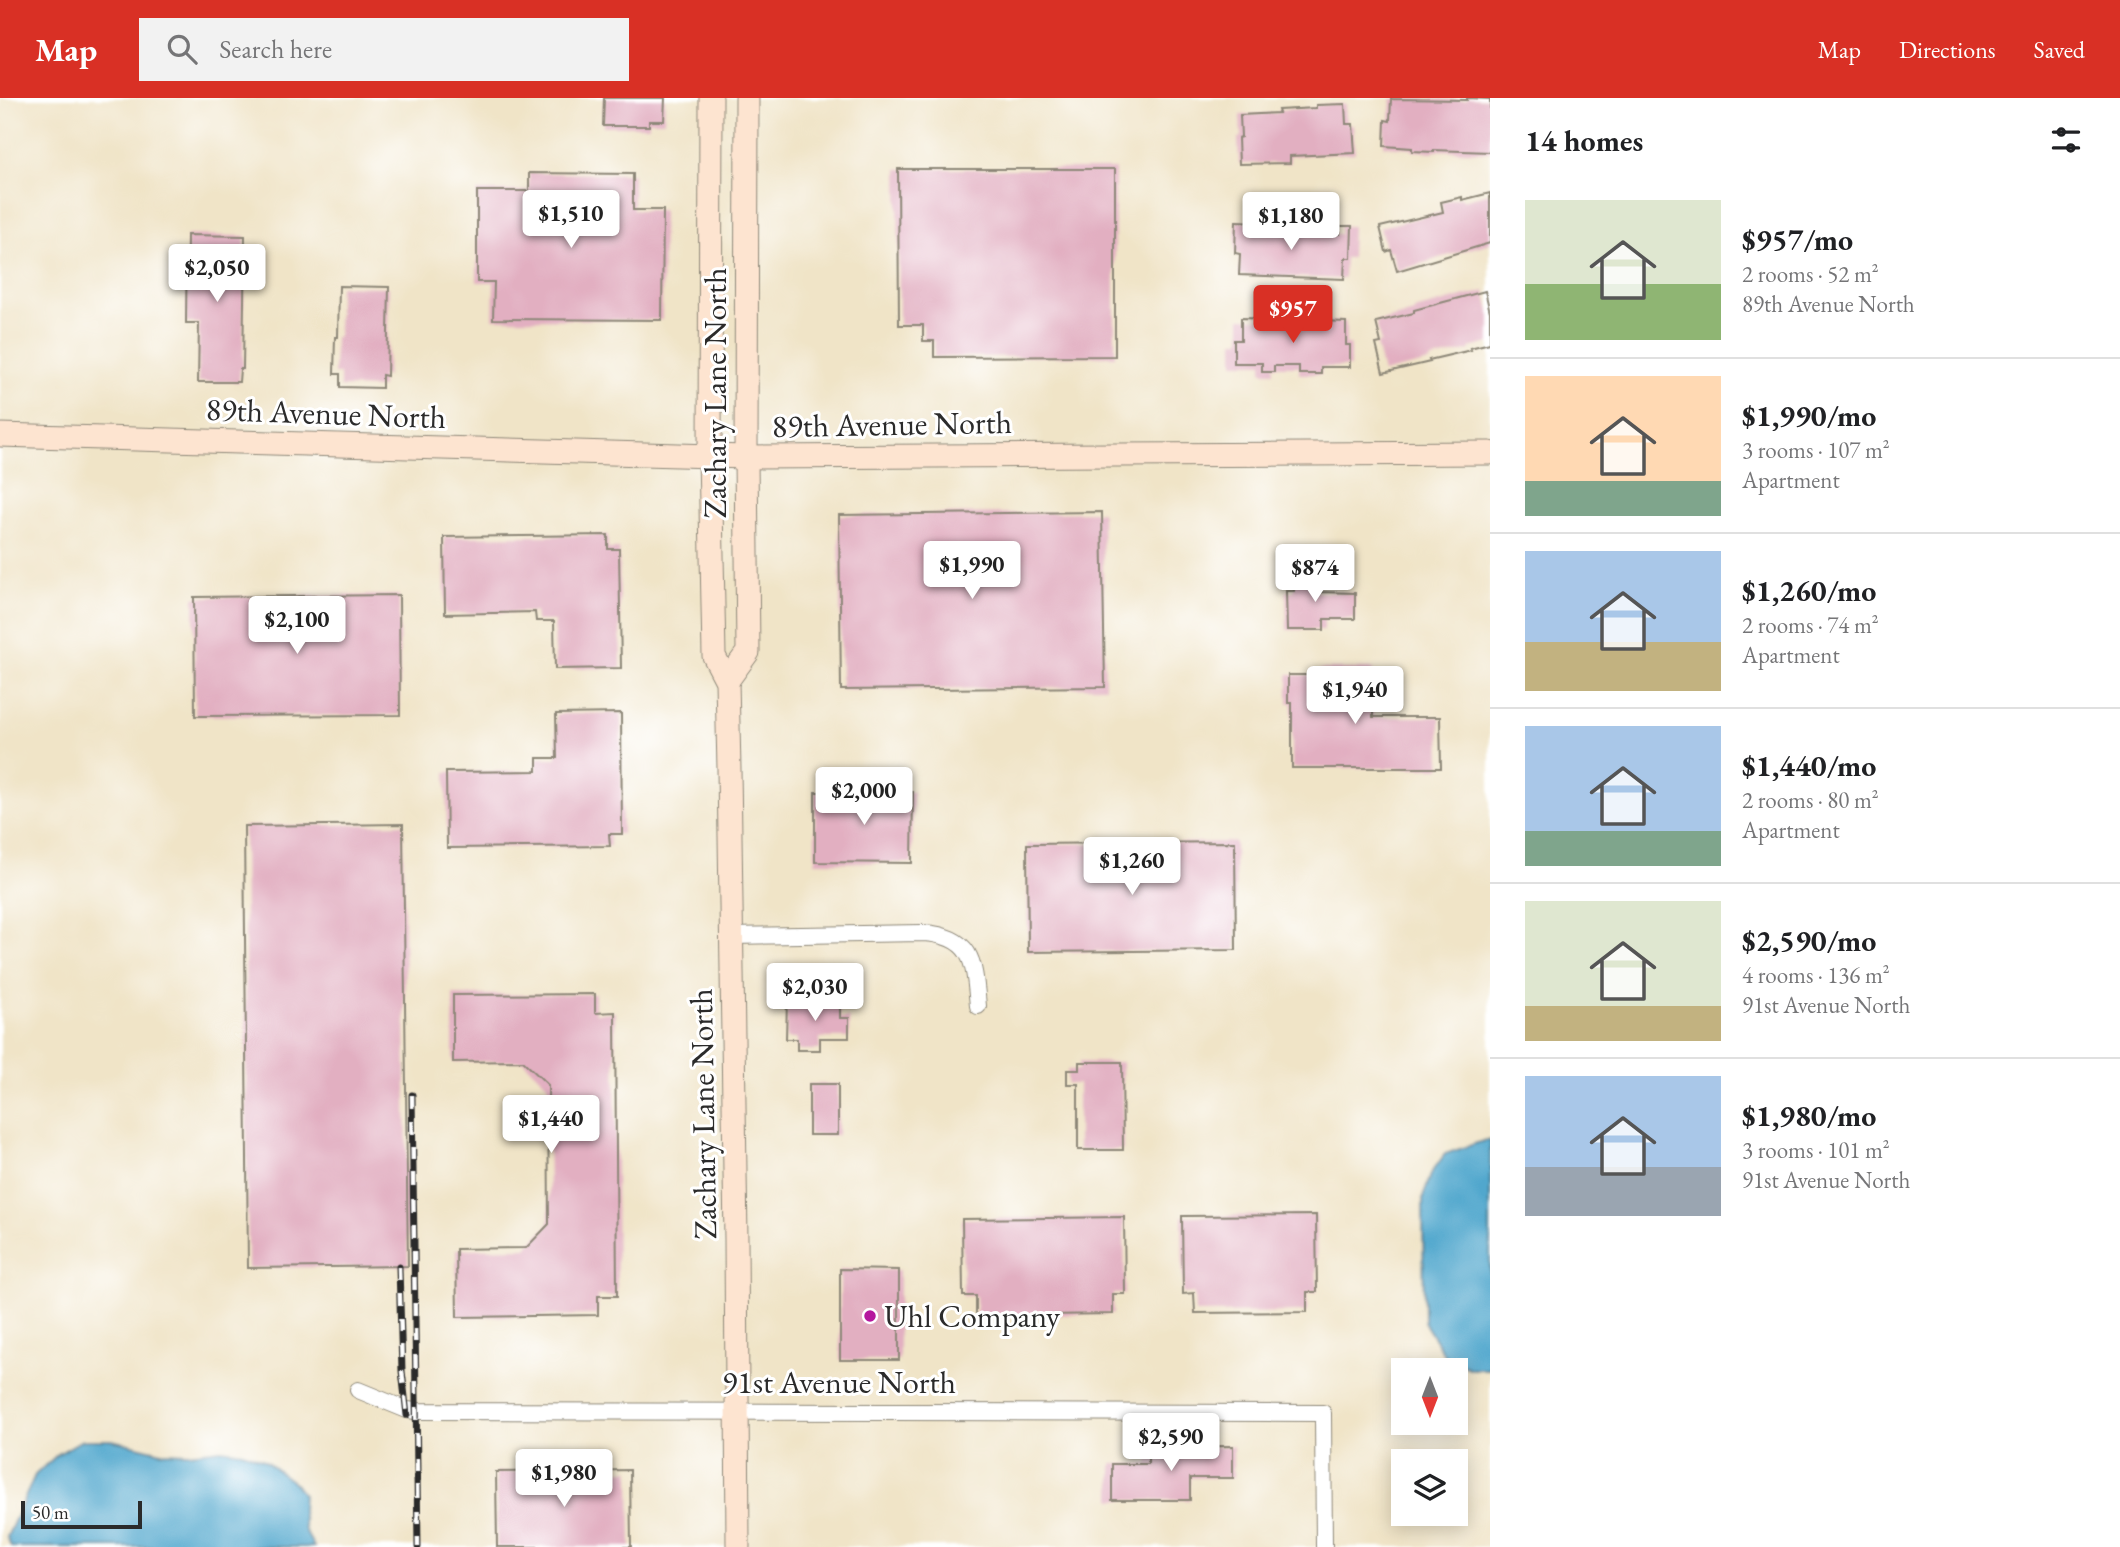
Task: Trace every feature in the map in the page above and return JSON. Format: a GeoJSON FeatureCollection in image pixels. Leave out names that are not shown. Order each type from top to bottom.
{"type":"FeatureCollection","features":[{"type":"Feature","properties":{"kind":"main road","name":"Zachary Lane North"},"geometry":{"type":"LineString","coordinates":[[711,98],[709,455],[714,656],[727,681],[738,1547]]}},
{"type":"Feature","properties":{"kind":"main road","name":"Zachary Lane North"},"geometry":{"type":"LineString","coordinates":[[727,681],[748,652],[747,98]]}},
{"type":"Feature","properties":{"kind":"main road","name":"89th Avenue North"},"geometry":{"type":"LineString","coordinates":[[0,435],[746,457],[1490,453]]}},
{"type":"Feature","properties":{"kind":"street"},"geometry":{"type":"LineString","coordinates":[[732,936],[943,935],[961,944],[970,958],[978,1006]]}},
{"type":"Feature","properties":{"kind":"street","name":"91st Avenue North"},"geometry":{"type":"LineString","coordinates":[[358,1390],[407,1410],[1323,1413],[1324,1547]]}},
{"type":"Feature","properties":{"kind":"water"},"geometry":{"type":"Polygon","coordinates":[[[1490,1140],[1490,1369],[1471,1369],[1468,1368],[1468,1358],[1445,1356],[1424,1322],[1423,1197],[1432,1172],[1445,1154],[1490,1140]]]}},
{"type":"Feature","properties":{"kind":"water"},"geometry":{"type":"Polygon","coordinates":[[[82,1440],[112,1440],[162,1452],[188,1453],[221,1449],[243,1452],[264,1460],[295,1484],[303,1495],[305,1531],[314,1547],[11,1547],[7,1537],[35,1475],[58,1454],[82,1440]]]}},
{"type":"Feature","properties":{"kind":"building"},"geometry":{"type":"Polygon","coordinates":[[[604,98],[665,98],[664,121],[649,121],[649,126],[603,126],[604,98]]]}},
{"type":"Feature","properties":{"kind":"building"},"geometry":{"type":"Polygon","coordinates":[[[1391,99],[1490,99],[1490,152],[1412,151],[1412,148],[1384,146],[1385,120],[1390,121],[1391,99]]]}},
{"type":"Feature","properties":{"kind":"building"},"geometry":{"type":"Polygon","coordinates":[[[1345,104],[1346,124],[1353,124],[1355,153],[1290,156],[1290,163],[1239,164],[1240,115],[1345,104]]]}},
{"type":"Feature","properties":{"kind":"building"},"geometry":{"type":"Polygon","coordinates":[[[898,169],[1115,169],[1115,356],[934,357],[934,341],[923,341],[923,325],[899,325],[898,169]]]}},
{"type":"Feature","properties":{"kind":"building"},"geometry":{"type":"Polygon","coordinates":[[[529,173],[633,174],[633,210],[663,210],[662,320],[493,319],[494,282],[477,282],[477,191],[529,191],[529,173]]]}},
{"type":"Feature","properties":{"kind":"building"},"geometry":{"type":"Polygon","coordinates":[[[1490,193],[1490,243],[1397,271],[1391,250],[1386,252],[1380,227],[1443,212],[1441,202],[1490,193]]]}},
{"type":"Feature","properties":{"kind":"building"},"geometry":{"type":"Polygon","coordinates":[[[1236,221],[1277,223],[1277,231],[1340,234],[1340,226],[1352,226],[1351,258],[1345,258],[1344,279],[1239,275],[1240,254],[1235,253],[1236,221]]]}},
{"type":"Feature","properties":{"kind":"building"},"geometry":{"type":"Polygon","coordinates":[[[187,235],[245,236],[243,369],[240,369],[239,382],[198,382],[199,323],[186,323],[187,235]]]}},
{"type":"Feature","properties":{"kind":"building"},"geometry":{"type":"Polygon","coordinates":[[[339,286],[389,287],[387,376],[382,375],[382,388],[340,387],[340,374],[334,374],[339,286]]]}},
{"type":"Feature","properties":{"kind":"building"},"geometry":{"type":"Polygon","coordinates":[[[1485,291],[1490,312],[1490,343],[1383,373],[1376,344],[1381,343],[1376,322],[1485,291]]]}},
{"type":"Feature","properties":{"kind":"building"},"geometry":{"type":"Polygon","coordinates":[[[1241,318],[1346,322],[1350,367],[1321,367],[1321,374],[1299,374],[1299,366],[1274,366],[1274,372],[1262,372],[1262,363],[1234,363],[1234,340],[1241,340],[1241,318]]]}},
{"type":"Feature","properties":{"kind":"building"},"geometry":{"type":"Polygon","coordinates":[[[1102,512],[1105,687],[841,690],[839,515],[1102,512]]]}},
{"type":"Feature","properties":{"kind":"building"},"geometry":{"type":"Polygon","coordinates":[[[608,535],[608,549],[619,549],[621,668],[555,669],[554,621],[536,621],[535,612],[445,614],[444,537],[608,535]]]}},
{"type":"Feature","properties":{"kind":"building"},"geometry":{"type":"Polygon","coordinates":[[[1294,570],[1317,570],[1317,592],[1355,593],[1355,619],[1324,619],[1324,630],[1287,630],[1286,591],[1294,591],[1294,570]]]}},
{"type":"Feature","properties":{"kind":"building"},"geometry":{"type":"Polygon","coordinates":[[[399,595],[400,715],[195,716],[194,597],[399,595]]]}},
{"type":"Feature","properties":{"kind":"building"},"geometry":{"type":"Polygon","coordinates":[[[1320,669],[1373,669],[1373,717],[1440,717],[1441,768],[1292,768],[1292,703],[1288,703],[1288,675],[1320,675],[1320,669]]]}},
{"type":"Feature","properties":{"kind":"building"},"geometry":{"type":"Polygon","coordinates":[[[621,713],[622,834],[609,834],[610,846],[447,848],[446,772],[537,771],[537,758],[557,758],[556,714],[621,713]]]}},
{"type":"Feature","properties":{"kind":"building"},"geometry":{"type":"Polygon","coordinates":[[[815,792],[913,792],[912,863],[815,862],[815,792]]]}},
{"type":"Feature","properties":{"kind":"building"},"geometry":{"type":"Polygon","coordinates":[[[403,824],[408,1266],[248,1268],[244,826],[403,824]]]}},
{"type":"Feature","properties":{"kind":"building"},"geometry":{"type":"Polygon","coordinates":[[[1235,842],[1236,950],[1028,952],[1027,844],[1235,842]]]}},
{"type":"Feature","properties":{"kind":"building"},"geometry":{"type":"Polygon","coordinates":[[[595,994],[595,1013],[615,1012],[617,1296],[598,1296],[598,1315],[457,1317],[456,1249],[526,1248],[549,1224],[548,1085],[523,1061],[453,1062],[453,995],[595,994]]]}},
{"type":"Feature","properties":{"kind":"building"},"geometry":{"type":"Polygon","coordinates":[[[787,1000],[840,1000],[840,1018],[849,1018],[849,1038],[820,1038],[820,1050],[797,1050],[797,1039],[786,1039],[787,1000]]]}},
{"type":"Feature","properties":{"kind":"building"},"geometry":{"type":"Polygon","coordinates":[[[1079,1062],[1122,1062],[1123,1150],[1078,1150],[1078,1084],[1067,1084],[1067,1070],[1079,1070],[1079,1062]]]}},
{"type":"Feature","properties":{"kind":"building"},"geometry":{"type":"Polygon","coordinates":[[[809,1084],[838,1084],[838,1135],[809,1135],[809,1084]]]}},
{"type":"Feature","properties":{"kind":"building"},"geometry":{"type":"Polygon","coordinates":[[[1316,1215],[1317,1292],[1307,1292],[1307,1312],[1195,1313],[1194,1293],[1183,1294],[1182,1216],[1316,1215]]]}},
{"type":"Feature","properties":{"kind":"building"},"geometry":{"type":"Polygon","coordinates":[[[1124,1217],[1125,1294],[1113,1294],[1113,1314],[976,1316],[976,1296],[963,1296],[962,1219],[1124,1217]]]}},
{"type":"Feature","properties":{"kind":"building","name":"Uhl Company"},"geometry":{"type":"Polygon","coordinates":[[[840,1269],[899,1270],[899,1360],[840,1360],[840,1269]]]}},
{"type":"Feature","properties":{"kind":"building"},"geometry":{"type":"Polygon","coordinates":[[[1233,1446],[1233,1478],[1190,1478],[1190,1500],[1112,1500],[1112,1464],[1148,1464],[1148,1447],[1233,1446]]]}},
{"type":"Feature","properties":{"kind":"building"},"geometry":{"type":"Polygon","coordinates":[[[630,1470],[631,1547],[497,1547],[496,1472],[630,1470]]]}},
{"type":"Feature","properties":{"kind":"railway"},"geometry":{"type":"LineString","coordinates":[[412,1095],[418,1547]]}},
{"type":"Feature","properties":{"kind":"railway"},"geometry":{"type":"LineString","coordinates":[[399,1267],[402,1371],[407,1415]]}},
{"type":"Feature","properties":{"kind":"place","name":"Uhl Company"},"geometry":{"type":"Point","coordinates":[870,1316]}}]}
